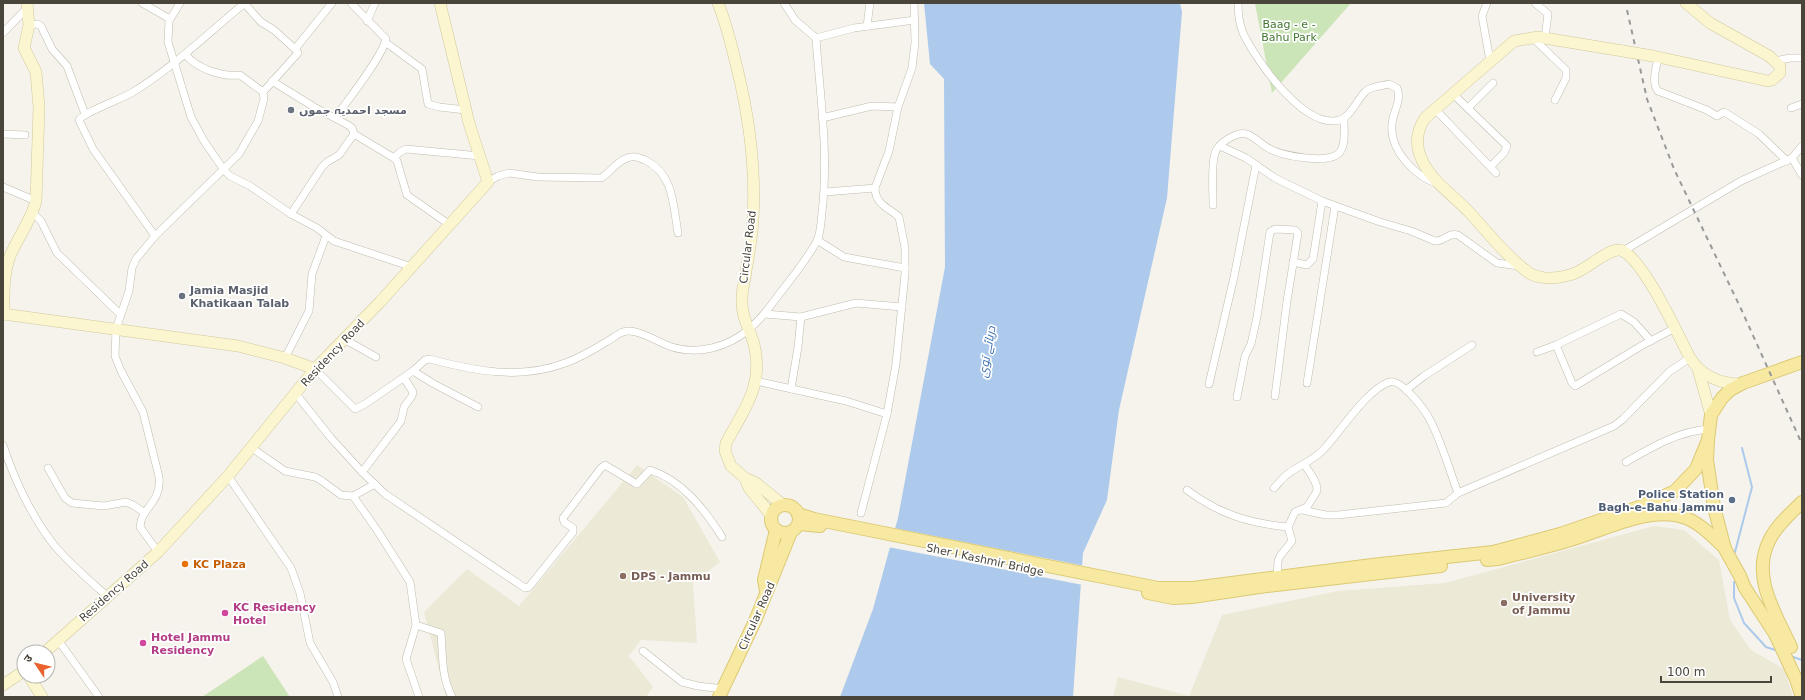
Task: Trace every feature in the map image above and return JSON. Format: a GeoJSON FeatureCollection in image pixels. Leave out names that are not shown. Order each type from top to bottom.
{"type":"FeatureCollection","features":[{"type":"Feature","properties":{"kind":"main road"},"geometry":{"type":"LineString","coordinates":[[440,3],[466,110],[488,182]]}},
{"type":"Feature","properties":{"kind":"main road","name":"Circular Road"},"geometry":{"type":"LineString","coordinates":[[718,3],[728,32],[740,80],[753,162],[753,222],[750,251],[742,297],[743,315],[757,356],[758,370],[752,395],[726,443],[725,451],[731,466],[745,478]]}},
{"type":"Feature","properties":{"kind":"main road"},"geometry":{"type":"LineString","coordinates":[[1686,3],[1721,30],[1776,61],[1780,66],[1780,73],[1772,80],[1768,81],[1656,56],[1545,38],[1522,39],[1510,43],[1435,109],[1420,127],[1417,133],[1417,142],[1424,164],[1439,184],[1470,213],[1520,266],[1534,276],[1541,278],[1566,276],[1590,266],[1610,251],[1619,249],[1624,251],[1643,272],[1690,358],[1698,369],[1711,415]]}},
{"type":"Feature","properties":{"kind":"main road"},"geometry":{"type":"LineString","coordinates":[[27,6],[29,25],[24,48],[36,72],[39,107],[36,201],[33,213],[10,255],[7,264],[3,314],[238,346],[285,358],[315,369]]}},
{"type":"Feature","properties":{"kind":"main road","name":"Residency Road"},"geometry":{"type":"LineString","coordinates":[[54,644],[158,552],[228,476],[315,369],[412,267],[488,182]]}},
{"type":"Feature","properties":{"kind":"main road"},"geometry":{"type":"LineString","coordinates":[[1779,632],[1745,588],[1725,548],[1714,507],[1708,473],[1708,434],[1711,415],[1722,398],[1730,390],[1741,384],[1801,363]]}},
{"type":"Feature","properties":{"kind":"main road"},"geometry":{"type":"LineString","coordinates":[[1698,369],[1715,379],[1730,384],[1741,384]]}},
{"type":"Feature","properties":{"kind":"main road"},"geometry":{"type":"LineString","coordinates":[[1158,591],[1493,552],[1560,534],[1642,506],[1675,491],[1696,469],[1708,434]]}},
{"type":"Feature","properties":{"kind":"main road"},"geometry":{"type":"LineString","coordinates":[[745,478],[756,483],[783,505],[794,508],[796,523],[786,534],[776,530],[771,524],[771,515],[774,510],[783,505]]}},
{"type":"Feature","properties":{"kind":"main road"},"geometry":{"type":"LineString","coordinates":[[745,478],[749,488],[771,515]]}},
{"type":"Feature","properties":{"kind":"main road"},"geometry":{"type":"LineString","coordinates":[[1802,502],[1785,519],[1770,538],[1762,563],[1762,573],[1766,592],[1779,632],[1799,672],[1802,697]]}},
{"type":"Feature","properties":{"kind":"main road"},"geometry":{"type":"LineString","coordinates":[[1158,591],[1173,598],[1192,597],[1498,559],[1568,541],[1637,518],[1656,515],[1670,515],[1686,518],[1706,530],[1725,548]]}},
{"type":"Feature","properties":{"kind":"main road","name":"Sher I Kashmir Bridge"},"geometry":{"type":"LineString","coordinates":[[796,523],[814,522],[1158,591]]}},
{"type":"Feature","properties":{"kind":"main road","name":"Circular Road"},"geometry":{"type":"LineString","coordinates":[[721,693],[755,621],[766,591],[773,581],[796,523]]}},
{"type":"Feature","properties":{"kind":"main road"},"geometry":{"type":"LineString","coordinates":[[766,591],[764,580],[776,530]]}},
{"type":"Feature","properties":{"kind":"main road"},"geometry":{"type":"LineString","coordinates":[[1740,576],[1757,570],[1762,563]]}},
{"type":"Feature","properties":{"kind":"main road"},"geometry":{"type":"LineString","coordinates":[[3,685],[16,676]]}},
{"type":"Feature","properties":{"kind":"main road"},"geometry":{"type":"LineString","coordinates":[[34,684],[42,697]]}},
{"type":"Feature","properties":{"kind":"street"},"geometry":{"type":"LineString","coordinates":[[142,3],[170,19]]}},
{"type":"Feature","properties":{"kind":"street"},"geometry":{"type":"LineString","coordinates":[[180,3],[170,19],[168,42],[191,117],[204,141],[224,170],[230,176],[250,186],[291,214],[317,228],[326,236],[340,244],[412,267]]}},
{"type":"Feature","properties":{"kind":"street"},"geometry":{"type":"LineString","coordinates":[[155,236],[93,149],[79,122],[80,118],[85,114],[133,92],[185,54],[244,3],[261,22],[274,30],[298,52],[297,55],[263,92]]}},
{"type":"Feature","properties":{"kind":"street"},"geometry":{"type":"LineString","coordinates":[[295,49],[332,3]]}},
{"type":"Feature","properties":{"kind":"street"},"geometry":{"type":"LineString","coordinates":[[335,118],[373,65],[385,42],[385,36],[367,21],[361,12],[351,3]]}},
{"type":"Feature","properties":{"kind":"street"},"geometry":{"type":"LineString","coordinates":[[367,21],[375,3]]}},
{"type":"Feature","properties":{"kind":"street"},"geometry":{"type":"LineString","coordinates":[[315,369],[355,409],[366,404],[404,378],[425,360],[430,359],[496,373],[512,373],[549,368],[566,363],[624,332],[636,332],[674,348],[697,350],[726,344],[749,331],[765,314],[798,270],[817,240],[825,192],[825,161],[816,38],[795,20],[784,3]]}},
{"type":"Feature","properties":{"kind":"street"},"geometry":{"type":"LineString","coordinates":[[867,26],[870,3]]}},
{"type":"Feature","properties":{"kind":"street"},"geometry":{"type":"LineString","coordinates":[[861,512],[887,414],[896,364],[906,268],[905,248],[899,217],[879,201],[875,194],[875,188],[889,151],[898,107],[912,68],[915,43],[914,3]]}},
{"type":"Feature","properties":{"kind":"street"},"geometry":{"type":"LineString","coordinates":[[1238,3],[1238,17],[1243,33],[1272,78],[1286,95],[1318,118],[1334,122],[1344,119]]}},
{"type":"Feature","properties":{"kind":"street"},"geometry":{"type":"LineString","coordinates":[[1487,3],[1482,16],[1490,61]]}},
{"type":"Feature","properties":{"kind":"street"},"geometry":{"type":"LineString","coordinates":[[1535,3],[1548,14],[1545,38]]}},
{"type":"Feature","properties":{"kind":"street"},"geometry":{"type":"LineString","coordinates":[[3,33],[27,6]]}},
{"type":"Feature","properties":{"kind":"street"},"geometry":{"type":"LineString","coordinates":[[816,38],[867,26],[914,20]]}},
{"type":"Feature","properties":{"kind":"street"},"geometry":{"type":"LineString","coordinates":[[29,25],[37,24],[41,26],[54,51],[66,63],[85,114]]}},
{"type":"Feature","properties":{"kind":"street"},"geometry":{"type":"LineString","coordinates":[[1533,38],[1566,70],[1566,78],[1555,100]]}},
{"type":"Feature","properties":{"kind":"street"},"geometry":{"type":"LineString","coordinates":[[385,42],[422,69],[428,104],[439,107],[466,110]]}},
{"type":"Feature","properties":{"kind":"street"},"geometry":{"type":"LineString","coordinates":[[158,552],[140,527],[145,513],[158,495],[160,486],[159,477],[143,412],[117,362],[115,350],[116,329],[128,291],[132,268],[136,259],[155,236],[240,154],[252,133],[264,99],[263,92],[240,75],[232,77],[202,67],[190,60],[185,54]]}},
{"type":"Feature","properties":{"kind":"street"},"geometry":{"type":"LineString","coordinates":[[1656,56],[1655,86],[1658,91],[1707,110],[1717,116],[1724,112],[1726,113],[1759,134],[1789,159],[1802,175]]}},
{"type":"Feature","properties":{"kind":"street"},"geometry":{"type":"LineString","coordinates":[[1776,61],[1790,58],[1802,58]]}},
{"type":"Feature","properties":{"kind":"street"},"geometry":{"type":"LineString","coordinates":[[272,81],[352,128],[354,134],[394,158],[397,161],[407,195],[450,225]]}},
{"type":"Feature","properties":{"kind":"street"},"geometry":{"type":"LineString","coordinates":[[1468,108],[1493,83]]}},
{"type":"Feature","properties":{"kind":"street"},"geometry":{"type":"LineString","coordinates":[[1213,205],[1214,155],[1220,146],[1237,134],[1246,134],[1268,148],[1282,154],[1330,158],[1335,156],[1342,149],[1344,119],[1365,92],[1370,88],[1389,84],[1397,88],[1399,97],[1391,127],[1400,153],[1412,169],[1428,181],[1439,184]]}},
{"type":"Feature","properties":{"kind":"street"},"geometry":{"type":"LineString","coordinates":[[1452,94],[1507,146],[1504,153],[1490,167]]}},
{"type":"Feature","properties":{"kind":"street"},"geometry":{"type":"LineString","coordinates":[[1791,108],[1802,104]]}},
{"type":"Feature","properties":{"kind":"street"},"geometry":{"type":"LineString","coordinates":[[822,118],[872,106],[898,107]]}},
{"type":"Feature","properties":{"kind":"street"},"geometry":{"type":"LineString","coordinates":[[1435,109],[1496,173]]}},
{"type":"Feature","properties":{"kind":"street"},"geometry":{"type":"LineString","coordinates":[[3,134],[25,135]]}},
{"type":"Feature","properties":{"kind":"street"},"geometry":{"type":"LineString","coordinates":[[291,214],[322,167],[327,162],[339,155],[354,134]]}},
{"type":"Feature","properties":{"kind":"street"},"geometry":{"type":"LineString","coordinates":[[1220,146],[1246,158],[1275,178],[1322,201],[1411,231],[1435,242],[1458,235],[1497,263],[1520,266]]}},
{"type":"Feature","properties":{"kind":"street"},"geometry":{"type":"LineString","coordinates":[[1624,251],[1741,181],[1789,159],[1802,146]]}},
{"type":"Feature","properties":{"kind":"street"},"geometry":{"type":"LineString","coordinates":[[394,158],[402,150],[406,149],[480,156]]}},
{"type":"Feature","properties":{"kind":"street"},"geometry":{"type":"LineString","coordinates":[[488,182],[498,176],[509,173],[538,177],[601,178],[607,175],[617,163],[625,158],[639,157],[656,167],[667,179],[678,233]]}},
{"type":"Feature","properties":{"kind":"street"},"geometry":{"type":"LineString","coordinates":[[1209,384],[1234,277],[1256,165]]}},
{"type":"Feature","properties":{"kind":"street"},"geometry":{"type":"LineString","coordinates":[[3,187],[36,201]]}},
{"type":"Feature","properties":{"kind":"street"},"geometry":{"type":"LineString","coordinates":[[825,192],[875,188]]}},
{"type":"Feature","properties":{"kind":"street"},"geometry":{"type":"LineString","coordinates":[[1293,262],[1307,265],[1313,259],[1322,201]]}},
{"type":"Feature","properties":{"kind":"street"},"geometry":{"type":"LineString","coordinates":[[1307,383],[1335,206]]}},
{"type":"Feature","properties":{"kind":"street"},"geometry":{"type":"LineString","coordinates":[[33,213],[43,225],[57,253],[120,314]]}},
{"type":"Feature","properties":{"kind":"street"},"geometry":{"type":"LineString","coordinates":[[1238,397],[1245,356],[1251,344],[1257,318],[1269,238],[1272,230],[1295,230],[1298,232],[1275,396]]}},
{"type":"Feature","properties":{"kind":"street"},"geometry":{"type":"LineString","coordinates":[[285,358],[309,311],[312,274],[326,236]]}},
{"type":"Feature","properties":{"kind":"street"},"geometry":{"type":"LineString","coordinates":[[817,240],[844,257],[906,268]]}},
{"type":"Feature","properties":{"kind":"street"},"geometry":{"type":"LineString","coordinates":[[765,314],[801,317],[821,313],[850,303],[902,307]]}},
{"type":"Feature","properties":{"kind":"street"},"geometry":{"type":"LineString","coordinates":[[3,314],[3,319]]}},
{"type":"Feature","properties":{"kind":"street"},"geometry":{"type":"LineString","coordinates":[[1537,352],[1556,345],[1621,314],[1634,322],[1651,341]]}},
{"type":"Feature","properties":{"kind":"street"},"geometry":{"type":"LineString","coordinates":[[791,389],[801,317]]}},
{"type":"Feature","properties":{"kind":"street"},"geometry":{"type":"LineString","coordinates":[[1556,345],[1575,386],[1674,328]]}},
{"type":"Feature","properties":{"kind":"street"},"geometry":{"type":"LineString","coordinates":[[344,340],[376,357]]}},
{"type":"Feature","properties":{"kind":"street"},"geometry":{"type":"LineString","coordinates":[[1406,390],[1424,376],[1472,345]]}},
{"type":"Feature","properties":{"kind":"street"},"geometry":{"type":"LineString","coordinates":[[1302,510],[1326,515],[1338,515],[1439,505],[1446,503],[1458,494],[1614,426],[1623,419],[1670,371],[1690,358]]}},
{"type":"Feature","properties":{"kind":"street"},"geometry":{"type":"LineString","coordinates":[[413,371],[478,407]]}},
{"type":"Feature","properties":{"kind":"street"},"geometry":{"type":"LineString","coordinates":[[362,472],[401,421],[404,407],[412,396],[413,392],[404,378]]}},
{"type":"Feature","properties":{"kind":"street"},"geometry":{"type":"LineString","coordinates":[[756,381],[851,402],[887,414]]}},
{"type":"Feature","properties":{"kind":"street"},"geometry":{"type":"LineString","coordinates":[[1274,488],[1288,474],[1322,451],[1362,404],[1378,390],[1392,382],[1397,383],[1406,390],[1430,419],[1458,494]]}},
{"type":"Feature","properties":{"kind":"street"},"geometry":{"type":"LineString","coordinates":[[296,394],[331,438],[362,472],[385,494],[525,588],[529,587],[573,532],[574,530],[564,522],[563,518],[601,468],[605,465],[637,484],[650,470],[673,482],[702,508],[722,537]]}},
{"type":"Feature","properties":{"kind":"street"},"geometry":{"type":"LineString","coordinates":[[1626,462],[1651,448],[1687,432],[1708,434]]}},
{"type":"Feature","properties":{"kind":"street"},"geometry":{"type":"LineString","coordinates":[[3,445],[25,498],[48,536],[65,556],[107,596]]}},
{"type":"Feature","properties":{"kind":"street"},"geometry":{"type":"LineString","coordinates":[[252,448],[285,471],[309,475],[322,481],[341,495],[353,496],[375,484]]}},
{"type":"Feature","properties":{"kind":"street"},"geometry":{"type":"LineString","coordinates":[[1277,577],[1278,561],[1280,556],[1292,541],[1290,521],[1296,512],[1302,510],[1310,504],[1318,488],[1304,464]]}},
{"type":"Feature","properties":{"kind":"street"},"geometry":{"type":"LineString","coordinates":[[48,468],[65,498],[72,503],[104,506],[126,502],[145,513]]}},
{"type":"Feature","properties":{"kind":"street"},"geometry":{"type":"LineString","coordinates":[[228,476],[291,568],[300,593],[310,643],[333,682],[338,697]]}},
{"type":"Feature","properties":{"kind":"street"},"geometry":{"type":"LineString","coordinates":[[1187,490],[1206,504],[1232,516],[1267,525],[1290,521]]}},
{"type":"Feature","properties":{"kind":"street"},"geometry":{"type":"LineString","coordinates":[[353,496],[377,530],[410,582],[413,594],[416,625],[406,659],[418,697]]}},
{"type":"Feature","properties":{"kind":"street"},"geometry":{"type":"LineString","coordinates":[[416,625],[441,633],[443,671],[447,688],[452,697]]}},
{"type":"Feature","properties":{"kind":"street"},"geometry":{"type":"LineString","coordinates":[[58,640],[99,697]]}},
{"type":"Feature","properties":{"kind":"street"},"geometry":{"type":"LineString","coordinates":[[643,651],[682,682],[721,693]]}},
{"type":"Feature","properties":{"kind":"shaded area","name":"DPS - Jammu"},"geometry":{"type":"Polygon","coordinates":[[[637,465],[683,497],[720,562],[693,583],[697,643],[641,640],[629,656],[653,687],[646,697],[446,697],[424,612],[467,569],[519,606],[637,465]]]}},
{"type":"Feature","properties":{"kind":"shaded area","name":"University of Jammu"},"geometry":{"type":"Polygon","coordinates":[[[1654,526],[1684,530],[1719,560],[1730,620],[1751,650],[1784,669],[1793,697],[1113,697],[1118,677],[1189,696],[1222,615],[1338,591],[1445,583],[1654,526]]]}},
{"type":"Feature","properties":{"kind":"green space","name":"Baag - e - Bahu Park"},"geometry":{"type":"Polygon","coordinates":[[[1255,3],[1351,3],[1272,93],[1255,3]]]}},
{"type":"Feature","properties":{"kind":"green space"},"geometry":{"type":"Polygon","coordinates":[[[263,656],[290,697],[202,697],[263,656]]]}},
{"type":"Feature","properties":{"kind":"water","name":"دریائے توی"},"geometry":{"type":"Polygon","coordinates":[[[924,3],[1180,3],[1182,12],[1167,198],[1119,410],[1107,500],[1083,553],[1073,697],[840,697],[873,609],[898,518],[945,267],[944,79],[930,64],[924,3]]]}},
{"type":"Feature","properties":{"kind":"pier"},"geometry":{"type":"Polygon","coordinates":[[[894,528],[1085,566],[1083,585],[888,547],[894,528]]]}},
{"type":"Feature","properties":{"kind":"waterway"},"geometry":{"type":"LineString","coordinates":[[1735,552],[1752,487],[1742,448]]}},
{"type":"Feature","properties":{"kind":"waterway"},"geometry":{"type":"LineString","coordinates":[[1734,582],[1734,598],[1744,623],[1766,647],[1778,651]]}},
{"type":"Feature","properties":{"kind":"waterway"},"geometry":{"type":"LineString","coordinates":[[1790,656],[1802,660]]}},
{"type":"Feature","properties":{"kind":"railway"},"geometry":{"type":"LineString","coordinates":[[1627,10],[1647,99],[1674,169],[1742,311],[1802,444]]}},
{"type":"Feature","properties":{"kind":"place","name":"مسجد احمدیہ جموں"},"geometry":{"type":"Point","coordinates":[291,110]}},
{"type":"Feature","properties":{"kind":"place","name":"Jamia Masjid Khatikaan Talab"},"geometry":{"type":"Point","coordinates":[182,296]}},
{"type":"Feature","properties":{"kind":"place","name":"Police Station Bagh-e-Bahu Jammu"},"geometry":{"type":"Point","coordinates":[1732,500]}},
{"type":"Feature","properties":{"kind":"place","name":"KC Plaza"},"geometry":{"type":"Point","coordinates":[185,564]}},
{"type":"Feature","properties":{"kind":"place","name":"DPS - Jammu"},"geometry":{"type":"Point","coordinates":[623,576]}},
{"type":"Feature","properties":{"kind":"place","name":"University of Jammu"},"geometry":{"type":"Point","coordinates":[1504,603]}},
{"type":"Feature","properties":{"kind":"place","name":"KC Residency Hotel"},"geometry":{"type":"Point","coordinates":[225,613]}},
{"type":"Feature","properties":{"kind":"place","name":"Hotel Jammu Residency"},"geometry":{"type":"Point","coordinates":[143,643]}}]}
